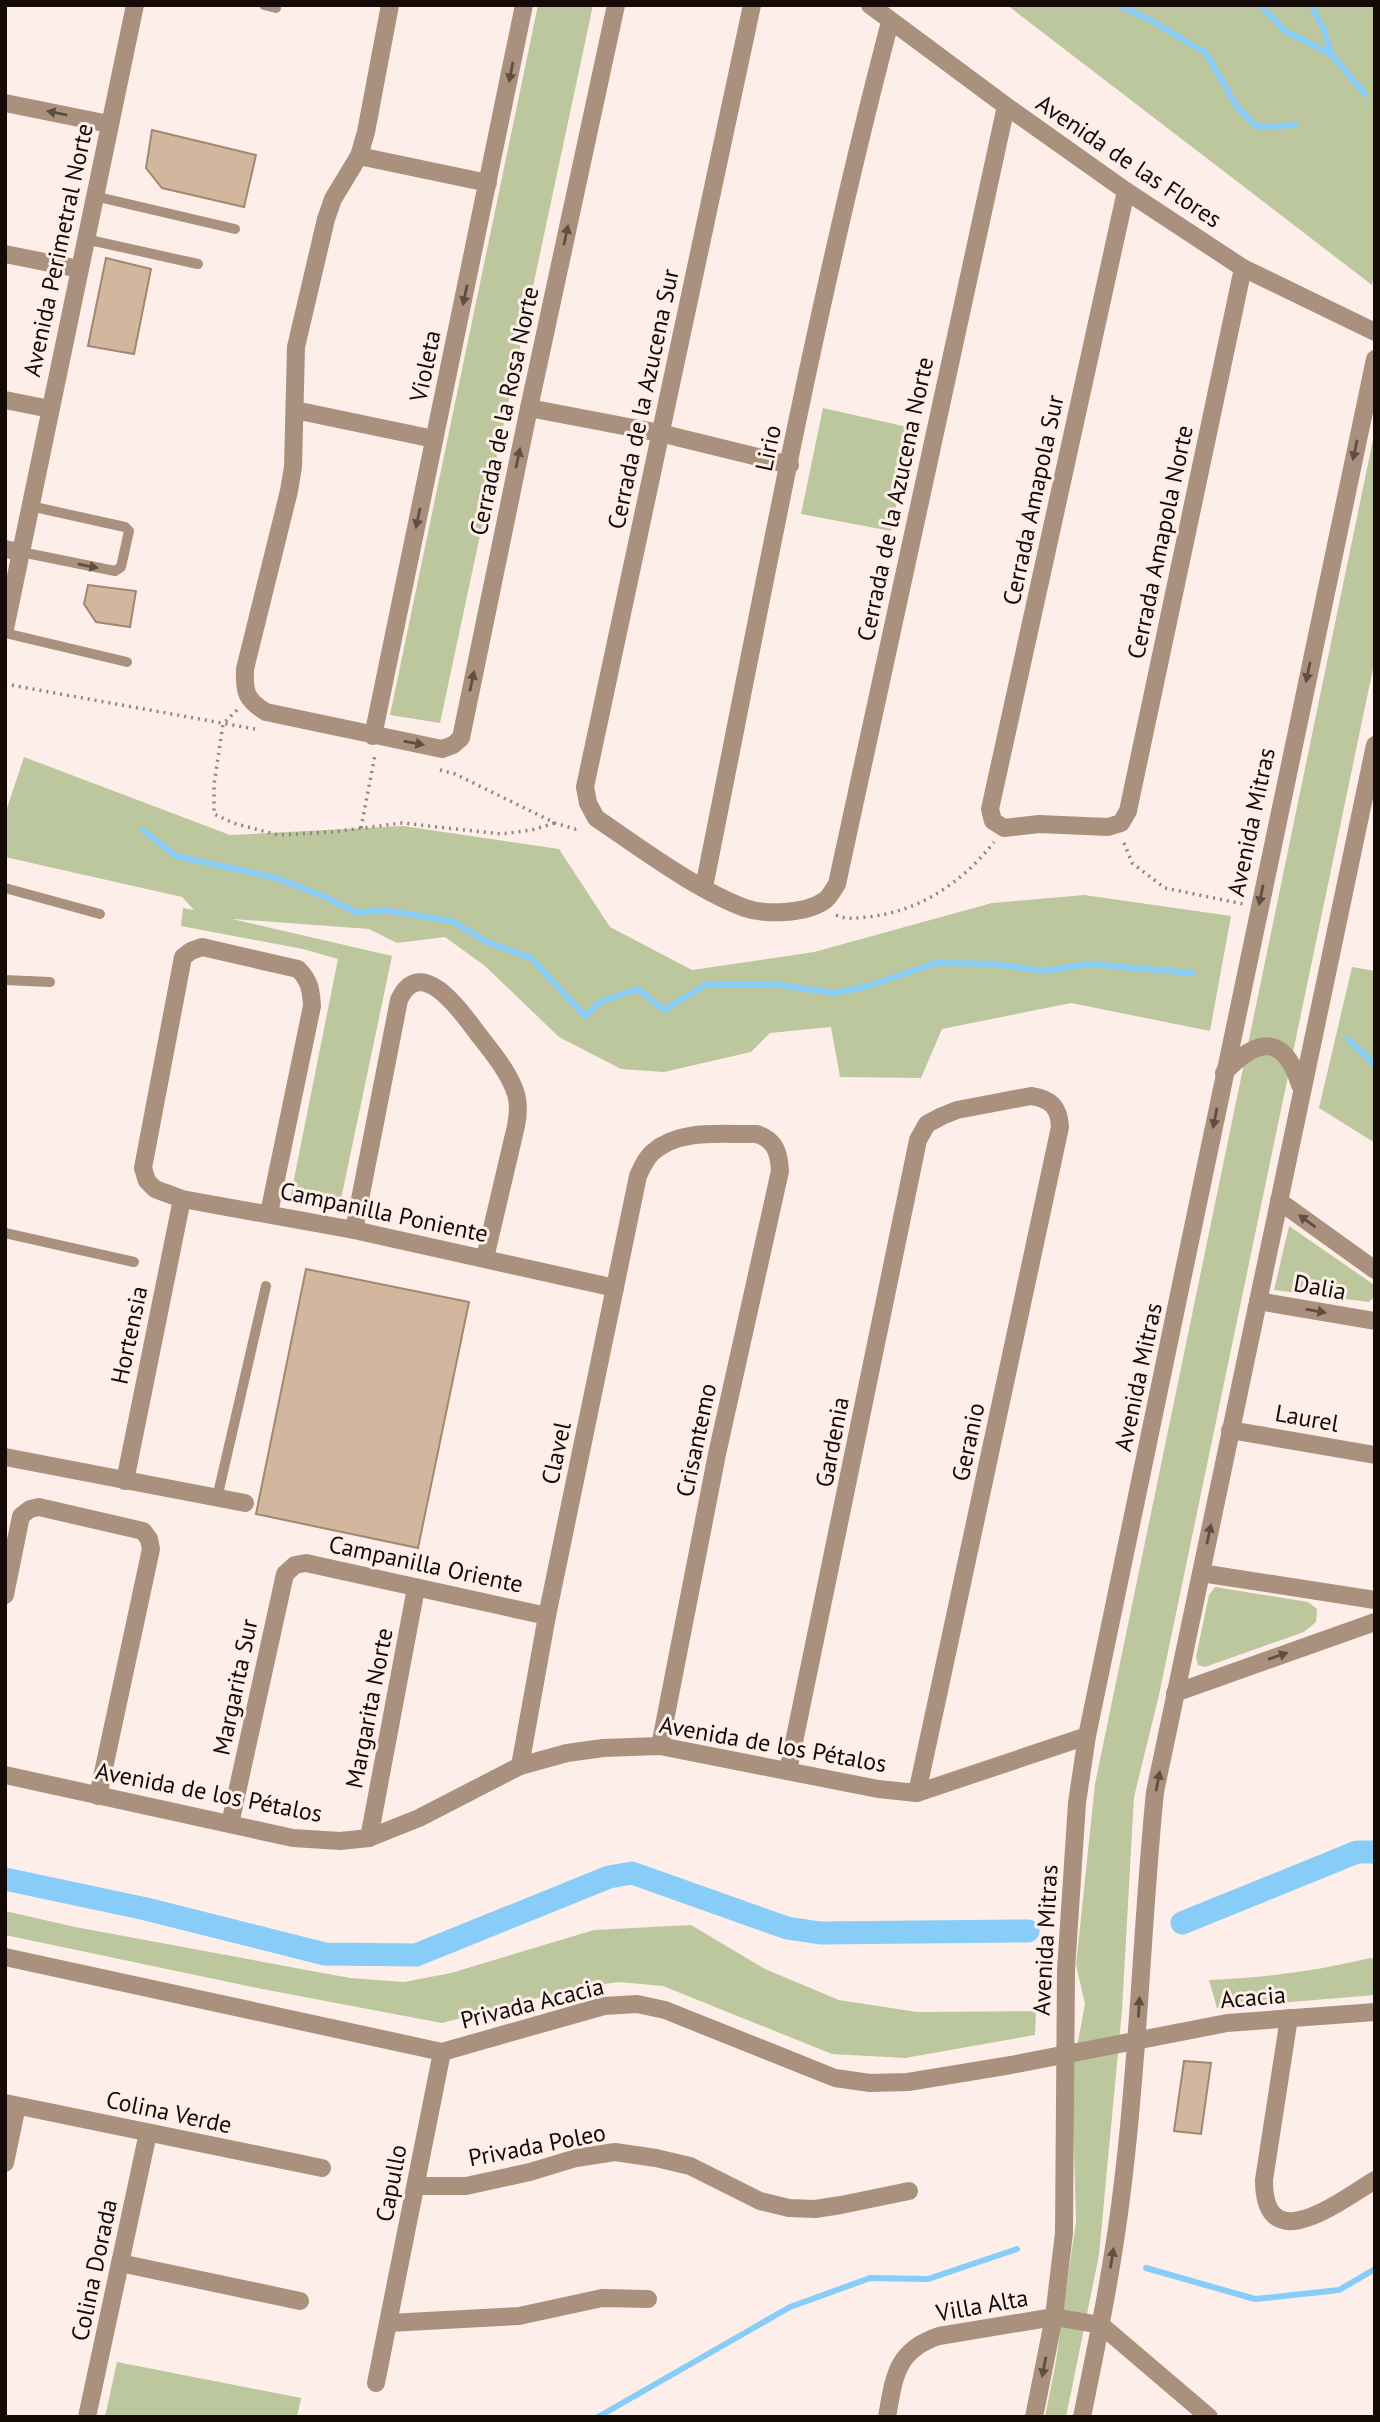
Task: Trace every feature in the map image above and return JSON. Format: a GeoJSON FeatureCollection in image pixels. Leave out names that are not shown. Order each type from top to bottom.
{"type":"FeatureCollection","features":[{"type":"Feature","properties":{"kind":"street","name":"Avenida Perimetral Norte"},"geometry":{"type":"LineString","coordinates":[[5,631],[13,551],[30,506],[135,5]]}},
{"type":"Feature","properties":{"kind":"street"},"geometry":{"type":"LineString","coordinates":[[248,698],[244,685],[245,669],[293,467],[296,346],[326,219],[334,199],[359,156],[366,132],[390,5]]}},
{"type":"Feature","properties":{"kind":"street","name":"Violeta"},"geometry":{"type":"LineString","coordinates":[[373,736],[524,5]]}},
{"type":"Feature","properties":{"kind":"street","name":"Cerrada de la Rosa Norte"},"geometry":{"type":"LineString","coordinates":[[248,698],[266,712],[442,749],[461,738],[616,5]]}},
{"type":"Feature","properties":{"kind":"street","name":"Cerrada de la Azucena Sur"},"geometry":{"type":"LineString","coordinates":[[592,811],[585,787],[752,5]]}},
{"type":"Feature","properties":{"kind":"street","name":"Avenida de las Flores"},"geometry":{"type":"LineString","coordinates":[[870,5],[1126,191],[1243,268],[1375,332]]}},
{"type":"Feature","properties":{"kind":"street","name":"Lirio"},"geometry":{"type":"LineString","coordinates":[[704,887],[854,164],[890,22]]}},
{"type":"Feature","properties":{"kind":"street"},"geometry":{"type":"LineString","coordinates":[[5,103],[109,124]]}},
{"type":"Feature","properties":{"kind":"street","name":"Cerrada de la Azucena Norte"},"geometry":{"type":"LineString","coordinates":[[820,903],[837,884],[1006,106]]}},
{"type":"Feature","properties":{"kind":"street"},"geometry":{"type":"LineString","coordinates":[[359,156],[488,183]]}},
{"type":"Feature","properties":{"kind":"street","name":"Cerrada Amapola Sur"},"geometry":{"type":"LineString","coordinates":[[998,824],[990,809],[1126,191]]}},
{"type":"Feature","properties":{"kind":"street"},"geometry":{"type":"LineString","coordinates":[[5,254],[79,270]]}},
{"type":"Feature","properties":{"kind":"street","name":"Cerrada Amapola Norte"},"geometry":{"type":"LineString","coordinates":[[1121,823],[1128,811],[1243,268]]}},
{"type":"Feature","properties":{"kind":"street","name":"Avenida Mitras"},"geometry":{"type":"LineString","coordinates":[[1034,2417],[1054,2317],[1064,2233],[1069,1900],[1077,1803],[1087,1736],[1180,1297],[1258,907],[1375,359]]}},
{"type":"Feature","properties":{"kind":"street"},"geometry":{"type":"LineString","coordinates":[[5,400],[50,409]]}},
{"type":"Feature","properties":{"kind":"street"},"geometry":{"type":"LineString","coordinates":[[529,408],[660,433],[790,465]]}},
{"type":"Feature","properties":{"kind":"street"},"geometry":{"type":"LineString","coordinates":[[295,410],[434,439]]}},
{"type":"Feature","properties":{"kind":"street"},"geometry":{"type":"LineString","coordinates":[[1082,2417],[1101,2325],[1123,2184],[1138,2038],[1145,1891],[1154,1804],[1301,1088],[1375,745]]}},
{"type":"Feature","properties":{"kind":"street"},"geometry":{"type":"LineString","coordinates":[[592,811],[704,887],[745,908],[785,912],[820,903]]}},
{"type":"Feature","properties":{"kind":"street"},"geometry":{"type":"LineString","coordinates":[[998,824],[1108,827],[1121,823]]}},
{"type":"Feature","properties":{"kind":"street","name":"Campanilla Poniente"},"geometry":{"type":"LineString","coordinates":[[269,1213],[312,1006],[311,991],[307,978],[286,965],[202,947],[183,957],[143,1168],[147,1181],[155,1189],[182,1199],[354,1230],[615,1288]]}},
{"type":"Feature","properties":{"kind":"street"},"geometry":{"type":"LineString","coordinates":[[354,1230],[399,1000],[409,985],[416,982],[427,983],[448,997],[497,1059],[516,1095],[516,1126],[485,1258]]}},
{"type":"Feature","properties":{"kind":"street"},"geometry":{"type":"LineString","coordinates":[[1224,1073],[1248,1050],[1262,1046],[1274,1048],[1286,1054],[1294,1066],[1301,1088]]}},
{"type":"Feature","properties":{"kind":"street","name":"Geranio"},"geometry":{"type":"LineString","coordinates":[[917,1793],[1060,1127],[1059,1115],[1052,1103],[1031,1096],[957,1110],[927,1124]]}},
{"type":"Feature","properties":{"kind":"street","name":"Gardenia"},"geometry":{"type":"LineString","coordinates":[[788,1771],[914,1157],[918,1140],[927,1124]]}},
{"type":"Feature","properties":{"kind":"street","name":"Crisantemo"},"geometry":{"type":"LineString","coordinates":[[651,1153],[687,1136],[757,1134],[768,1138],[775,1145],[780,1157],[780,1171],[717,1454],[660,1746]]}},
{"type":"Feature","properties":{"kind":"street","name":"Clavel"},"geometry":{"type":"LineString","coordinates":[[520,1766],[547,1616],[638,1176],[651,1153]]}},
{"type":"Feature","properties":{"kind":"street","name":"Hortensia"},"geometry":{"type":"LineString","coordinates":[[125,1481],[182,1199]]}},
{"type":"Feature","properties":{"kind":"street","name":"Dalia"},"geometry":{"type":"LineString","coordinates":[[1279,1201],[1375,1270]]}},
{"type":"Feature","properties":{"kind":"street","name":"Dalia"},"geometry":{"type":"LineString","coordinates":[[1258,1301],[1375,1321]]}},
{"type":"Feature","properties":{"kind":"street","name":"Laurel"},"geometry":{"type":"LineString","coordinates":[[1230,1430],[1375,1455]]}},
{"type":"Feature","properties":{"kind":"street"},"geometry":{"type":"LineString","coordinates":[[5,1457],[245,1503]]}},
{"type":"Feature","properties":{"kind":"street"},"geometry":{"type":"LineString","coordinates":[[5,1595],[21,1516],[30,1509],[39,1507],[143,1531],[149,1539],[150,1549],[98,1796]]}},
{"type":"Feature","properties":{"kind":"street","name":"Campanilla Oriente"},"geometry":{"type":"LineString","coordinates":[[295,1565],[306,1563],[547,1616]]}},
{"type":"Feature","properties":{"kind":"street","name":"Margarita Sur"},"geometry":{"type":"LineString","coordinates":[[230,1824],[285,1574],[295,1565]]}},
{"type":"Feature","properties":{"kind":"street"},"geometry":{"type":"LineString","coordinates":[[1201,1573],[1375,1600]]}},
{"type":"Feature","properties":{"kind":"street","name":"Margarita Norte"},"geometry":{"type":"LineString","coordinates":[[369,1838],[416,1588]]}},
{"type":"Feature","properties":{"kind":"street"},"geometry":{"type":"LineString","coordinates":[[1175,1693],[1375,1622]]}},
{"type":"Feature","properties":{"kind":"street","name":"Avenida de los Pétalos"},"geometry":{"type":"LineString","coordinates":[[5,1775],[293,1838],[340,1841],[369,1838],[419,1818],[520,1766],[567,1753],[604,1748],[660,1746],[878,1789],[917,1793],[1087,1736]]}},
{"type":"Feature","properties":{"kind":"street","name":"Privada Acacia"},"geometry":{"type":"LineString","coordinates":[[5,1957],[442,2052],[604,2006],[637,2004],[664,2010],[835,2078],[870,2083],[908,2082],[1065,2054]]}},
{"type":"Feature","properties":{"kind":"street","name":"Acacia"},"geometry":{"type":"LineString","coordinates":[[1065,2054],[1242,2020],[1375,2012]]}},
{"type":"Feature","properties":{"kind":"street"},"geometry":{"type":"LineString","coordinates":[[1289,2018],[1264,2180],[1267,2208],[1281,2220],[1303,2220],[1375,2180]]}},
{"type":"Feature","properties":{"kind":"street","name":"Capullo"},"geometry":{"type":"LineString","coordinates":[[376,2382],[390,2323],[442,2052]]}},
{"type":"Feature","properties":{"kind":"street"},"geometry":{"type":"LineString","coordinates":[[5,2163],[11,2104]]}},
{"type":"Feature","properties":{"kind":"street","name":"Colina Verde"},"geometry":{"type":"LineString","coordinates":[[11,2104],[322,2168]]}},
{"type":"Feature","properties":{"kind":"street","name":"Colina Dorada"},"geometry":{"type":"LineString","coordinates":[[87,2417],[148,2133]]}},
{"type":"Feature","properties":{"kind":"street","name":"Privada Poleo"},"geometry":{"type":"LineString","coordinates":[[416,2186],[466,2186],[530,2172],[576,2158],[615,2152],[690,2166],[760,2201],[789,2208],[816,2209],[909,2191]]}},
{"type":"Feature","properties":{"kind":"street"},"geometry":{"type":"LineString","coordinates":[[120,2263],[300,2301]]}},
{"type":"Feature","properties":{"kind":"street"},"geometry":{"type":"LineString","coordinates":[[390,2323],[519,2316],[602,2298],[648,2299]]}},
{"type":"Feature","properties":{"kind":"street","name":"Villa Alta"},"geometry":{"type":"LineString","coordinates":[[887,2417],[897,2368],[920,2342],[939,2336],[1054,2317],[1101,2325]]}},
{"type":"Feature","properties":{"kind":"street"},"geometry":{"type":"LineString","coordinates":[[1101,2325],[1209,2417]]}},
{"type":"Feature","properties":{"kind":"lane"},"geometry":{"type":"LineString","coordinates":[[264,5],[276,8]]}},
{"type":"Feature","properties":{"kind":"lane"},"geometry":{"type":"LineString","coordinates":[[94,196],[235,229]]}},
{"type":"Feature","properties":{"kind":"lane"},"geometry":{"type":"LineString","coordinates":[[85,239],[198,264]]}},
{"type":"Feature","properties":{"kind":"lane"},"geometry":{"type":"LineString","coordinates":[[13,551],[115,571],[121,567],[129,531],[125,527],[30,506]]}},
{"type":"Feature","properties":{"kind":"lane"},"geometry":{"type":"LineString","coordinates":[[5,631],[127,662]]}},
{"type":"Feature","properties":{"kind":"lane"},"geometry":{"type":"LineString","coordinates":[[5,888],[100,914]]}},
{"type":"Feature","properties":{"kind":"lane"},"geometry":{"type":"LineString","coordinates":[[5,980],[50,982]]}},
{"type":"Feature","properties":{"kind":"lane"},"geometry":{"type":"LineString","coordinates":[[5,1233],[134,1262]]}},
{"type":"Feature","properties":{"kind":"lane"},"geometry":{"type":"LineString","coordinates":[[217,1498],[266,1286]]}},
{"type":"Feature","properties":{"kind":"path"},"geometry":{"type":"LineString","coordinates":[[5,684],[259,730]]}},
{"type":"Feature","properties":{"kind":"path"},"geometry":{"type":"LineString","coordinates":[[248,698],[223,724],[214,785],[214,814],[233,822],[278,835],[402,823],[501,834],[532,830],[555,823]]}},
{"type":"Feature","properties":{"kind":"path"},"geometry":{"type":"LineString","coordinates":[[361,828],[372,781],[375,752],[373,736]]}},
{"type":"Feature","properties":{"kind":"path"},"geometry":{"type":"LineString","coordinates":[[428,767],[455,774],[555,823],[575,829],[592,811]]}},
{"type":"Feature","properties":{"kind":"path"},"geometry":{"type":"LineString","coordinates":[[1121,823],[1125,848],[1132,863],[1165,888],[1258,907]]}},
{"type":"Feature","properties":{"kind":"path"},"geometry":{"type":"LineString","coordinates":[[820,903],[845,919],[883,915],[927,901],[963,875],[993,844],[998,824]]}},
{"type":"Feature","properties":{"kind":"green space"},"geometry":{"type":"Polygon","coordinates":[[[538,5],[593,5],[440,723],[390,715],[538,5]]]}},
{"type":"Feature","properties":{"kind":"green space"},"geometry":{"type":"Polygon","coordinates":[[[1007,5],[1375,5],[1375,268],[1372,285],[1007,5]]]}},
{"type":"Feature","properties":{"kind":"green space"},"geometry":{"type":"Polygon","coordinates":[[[823,408],[912,428],[891,531],[801,514],[823,408]]]}},
{"type":"Feature","properties":{"kind":"green space"},"geometry":{"type":"Polygon","coordinates":[[[1375,430],[1375,659],[1159,1695],[1134,1797],[1122,2010],[1099,2255],[1066,2417],[1045,2417],[1056,2361],[1076,2221],[1072,2073],[1085,2004],[1076,1965],[1095,1784],[1375,430]]]}},
{"type":"Feature","properties":{"kind":"green space"},"geometry":{"type":"Polygon","coordinates":[[[24,757],[230,835],[403,826],[559,849],[610,927],[692,970],[814,952],[992,903],[1084,895],[1231,916],[1210,1031],[1071,1003],[942,1029],[921,1078],[840,1077],[831,1027],[770,1033],[751,1052],[664,1072],[621,1069],[559,1037],[485,966],[445,937],[397,943],[369,929],[232,919],[392,956],[340,1204],[290,1199],[338,959],[303,949],[181,926],[183,908],[194,910],[182,897],[5,857],[5,814],[24,757]]]}},
{"type":"Feature","properties":{"kind":"green space"},"geometry":{"type":"Polygon","coordinates":[[[1352,967],[1375,971],[1375,1143],[1319,1108],[1352,967]]]}},
{"type":"Feature","properties":{"kind":"green space"},"geometry":{"type":"Polygon","coordinates":[[[1289,1226],[1373,1284],[1375,1296],[1369,1302],[1274,1290],[1289,1226]]]}},
{"type":"Feature","properties":{"kind":"green space"},"geometry":{"type":"Polygon","coordinates":[[[1215,1587],[1308,1602],[1317,1609],[1316,1622],[1304,1632],[1205,1667],[1198,1665],[1196,1657],[1209,1595],[1215,1587]]]}},
{"type":"Feature","properties":{"kind":"green space"},"geometry":{"type":"Polygon","coordinates":[[[5,1911],[75,1927],[350,1978],[404,1982],[451,1973],[594,1930],[691,1925],[765,1969],[839,2000],[917,2012],[1036,2011],[1035,2035],[905,2058],[832,2054],[663,1986],[618,1982],[572,1989],[442,2023],[262,1989],[5,1935],[5,1911]]]}},
{"type":"Feature","properties":{"kind":"green space"},"geometry":{"type":"Polygon","coordinates":[[[1375,1959],[1375,1995],[1217,2008],[1209,1980],[1290,1973],[1375,1959]]]}},
{"type":"Feature","properties":{"kind":"green space"},"geometry":{"type":"Polygon","coordinates":[[[117,2362],[301,2398],[297,2417],[105,2417],[117,2362]]]}},
{"type":"Feature","properties":{"kind":"building"},"geometry":{"type":"Polygon","coordinates":[[[152,130],[256,155],[244,207],[162,188],[146,168],[152,130]]]}},
{"type":"Feature","properties":{"kind":"building"},"geometry":{"type":"Polygon","coordinates":[[[106,258],[151,269],[134,354],[88,346],[106,258]]]}},
{"type":"Feature","properties":{"kind":"building"},"geometry":{"type":"Polygon","coordinates":[[[88,585],[136,591],[130,627],[96,622],[84,604],[88,585]]]}},
{"type":"Feature","properties":{"kind":"building"},"geometry":{"type":"Polygon","coordinates":[[[306,1269],[469,1302],[418,1548],[256,1514],[306,1269]]]}},
{"type":"Feature","properties":{"kind":"building"},"geometry":{"type":"Polygon","coordinates":[[[1184,2061],[1211,2063],[1201,2134],[1174,2131],[1184,2061]]]}},
{"type":"Feature","properties":{"kind":"waterway"},"geometry":{"type":"LineString","coordinates":[[1118,5],[1150,20],[1206,53],[1237,107],[1257,127],[1295,125]]}},
{"type":"Feature","properties":{"kind":"waterway"},"geometry":{"type":"LineString","coordinates":[[1260,5],[1285,31],[1331,54]]}},
{"type":"Feature","properties":{"kind":"waterway"},"geometry":{"type":"LineString","coordinates":[[1311,5],[1323,27],[1331,54],[1365,94]]}},
{"type":"Feature","properties":{"kind":"waterway"},"geometry":{"type":"LineString","coordinates":[[143,830],[176,856],[276,878],[323,896],[357,913],[382,910],[452,921],[485,941],[531,958],[585,1016],[600,1002],[638,989],[664,1010],[707,984],[773,984],[835,993],[868,986],[936,963],[994,964],[1044,971],[1089,964],[1192,973]]}},
{"type":"Feature","properties":{"kind":"waterway"},"geometry":{"type":"LineString","coordinates":[[1348,1039],[1375,1065]]}},
{"type":"Feature","properties":{"kind":"waterway"},"geometry":{"type":"LineString","coordinates":[[1182,1923],[1357,1852],[1375,1852]]}},
{"type":"Feature","properties":{"kind":"waterway"},"geometry":{"type":"LineString","coordinates":[[5,1879],[146,1909],[325,1954],[416,1955],[609,1877],[632,1873],[787,1928],[820,1933],[1028,1931]]}},
{"type":"Feature","properties":{"kind":"waterway"},"geometry":{"type":"LineString","coordinates":[[598,2417],[790,2307],[870,2278],[928,2279],[1017,2249]]}},
{"type":"Feature","properties":{"kind":"waterway"},"geometry":{"type":"LineString","coordinates":[[1146,2268],[1255,2299],[1339,2290],[1375,2269]]}}]}
